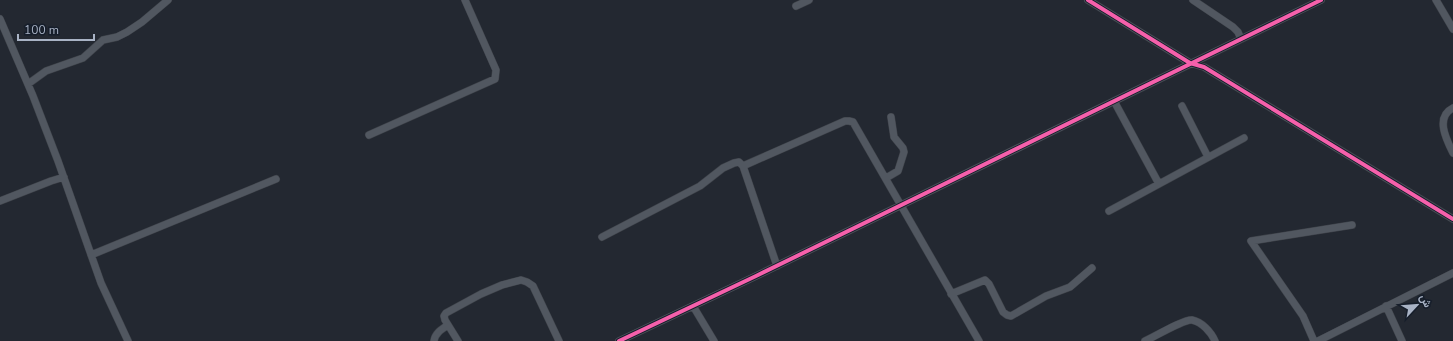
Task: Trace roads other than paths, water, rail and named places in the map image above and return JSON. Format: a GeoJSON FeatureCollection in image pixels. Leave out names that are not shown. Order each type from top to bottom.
{"type":"FeatureCollection","features":[{"type":"Feature","properties":{"kind":"street"},"geometry":{"type":"LineString","coordinates":[[28,84],[46,71],[83,58],[103,40],[117,37],[127,32],[142,22],[168,0]]}},
{"type":"Feature","properties":{"kind":"street"},"geometry":{"type":"LineString","coordinates":[[369,135],[495,79],[496,70],[465,0]]}},
{"type":"Feature","properties":{"kind":"street"},"geometry":{"type":"LineString","coordinates":[[796,6],[809,0]]}},
{"type":"Feature","properties":{"kind":"street"},"geometry":{"type":"LineString","coordinates":[[1088,0],[1190,63],[1204,66],[1453,219]]}},
{"type":"Feature","properties":{"kind":"street"},"geometry":{"type":"LineString","coordinates":[[1194,0],[1233,27],[1241,38]]}},
{"type":"Feature","properties":{"kind":"street"},"geometry":{"type":"LineString","coordinates":[[619,341],[777,266],[1321,0]]}},
{"type":"Feature","properties":{"kind":"street"},"geometry":{"type":"LineString","coordinates":[[1436,0],[1453,29]]}},
{"type":"Feature","properties":{"kind":"street"},"geometry":{"type":"LineString","coordinates":[[0,19],[28,84],[64,177],[101,283],[128,341]]}},
{"type":"Feature","properties":{"kind":"street"},"geometry":{"type":"LineString","coordinates":[[1114,101],[1159,184]]}},
{"type":"Feature","properties":{"kind":"street"},"geometry":{"type":"LineString","coordinates":[[1182,106],[1208,157]]}},
{"type":"Feature","properties":{"kind":"street"},"geometry":{"type":"LineString","coordinates":[[1453,108],[1447,111],[1443,123],[1446,139],[1453,153]]}},
{"type":"Feature","properties":{"kind":"street"},"geometry":{"type":"LineString","coordinates":[[886,178],[899,169],[904,152],[903,148],[894,137],[891,117]]}},
{"type":"Feature","properties":{"kind":"street"},"geometry":{"type":"LineString","coordinates":[[743,166],[849,120],[855,123],[978,341]]}},
{"type":"Feature","properties":{"kind":"street"},"geometry":{"type":"LineString","coordinates":[[1109,211],[1244,138]]}},
{"type":"Feature","properties":{"kind":"street"},"geometry":{"type":"LineString","coordinates":[[602,237],[700,186],[729,165],[737,162],[741,163],[743,166],[777,266]]}},
{"type":"Feature","properties":{"kind":"street"},"geometry":{"type":"LineString","coordinates":[[0,201],[64,177]]}},
{"type":"Feature","properties":{"kind":"street"},"geometry":{"type":"LineString","coordinates":[[91,255],[276,179]]}},
{"type":"Feature","properties":{"kind":"street"},"geometry":{"type":"LineString","coordinates":[[1314,341],[1303,316],[1251,241],[1352,225]]}},
{"type":"Feature","properties":{"kind":"street"},"geometry":{"type":"LineString","coordinates":[[952,294],[985,280],[989,284],[1003,312],[1012,316],[1039,299],[1070,287],[1092,268]]}},
{"type":"Feature","properties":{"kind":"street"},"geometry":{"type":"LineString","coordinates":[[1318,341],[1453,273]]}},
{"type":"Feature","properties":{"kind":"street"},"geometry":{"type":"LineString","coordinates":[[458,341],[444,318],[445,314],[455,307],[494,289],[524,280],[533,286],[558,341]]}},
{"type":"Feature","properties":{"kind":"street"},"geometry":{"type":"LineString","coordinates":[[693,306],[714,341]]}},
{"type":"Feature","properties":{"kind":"street"},"geometry":{"type":"LineString","coordinates":[[1386,306],[1402,341]]}},
{"type":"Feature","properties":{"kind":"street"},"geometry":{"type":"LineString","coordinates":[[1145,341],[1182,322],[1192,320],[1198,322],[1209,331],[1215,341]]}},
{"type":"Feature","properties":{"kind":"street"},"geometry":{"type":"LineString","coordinates":[[434,341],[438,332],[448,325]]}}]}
